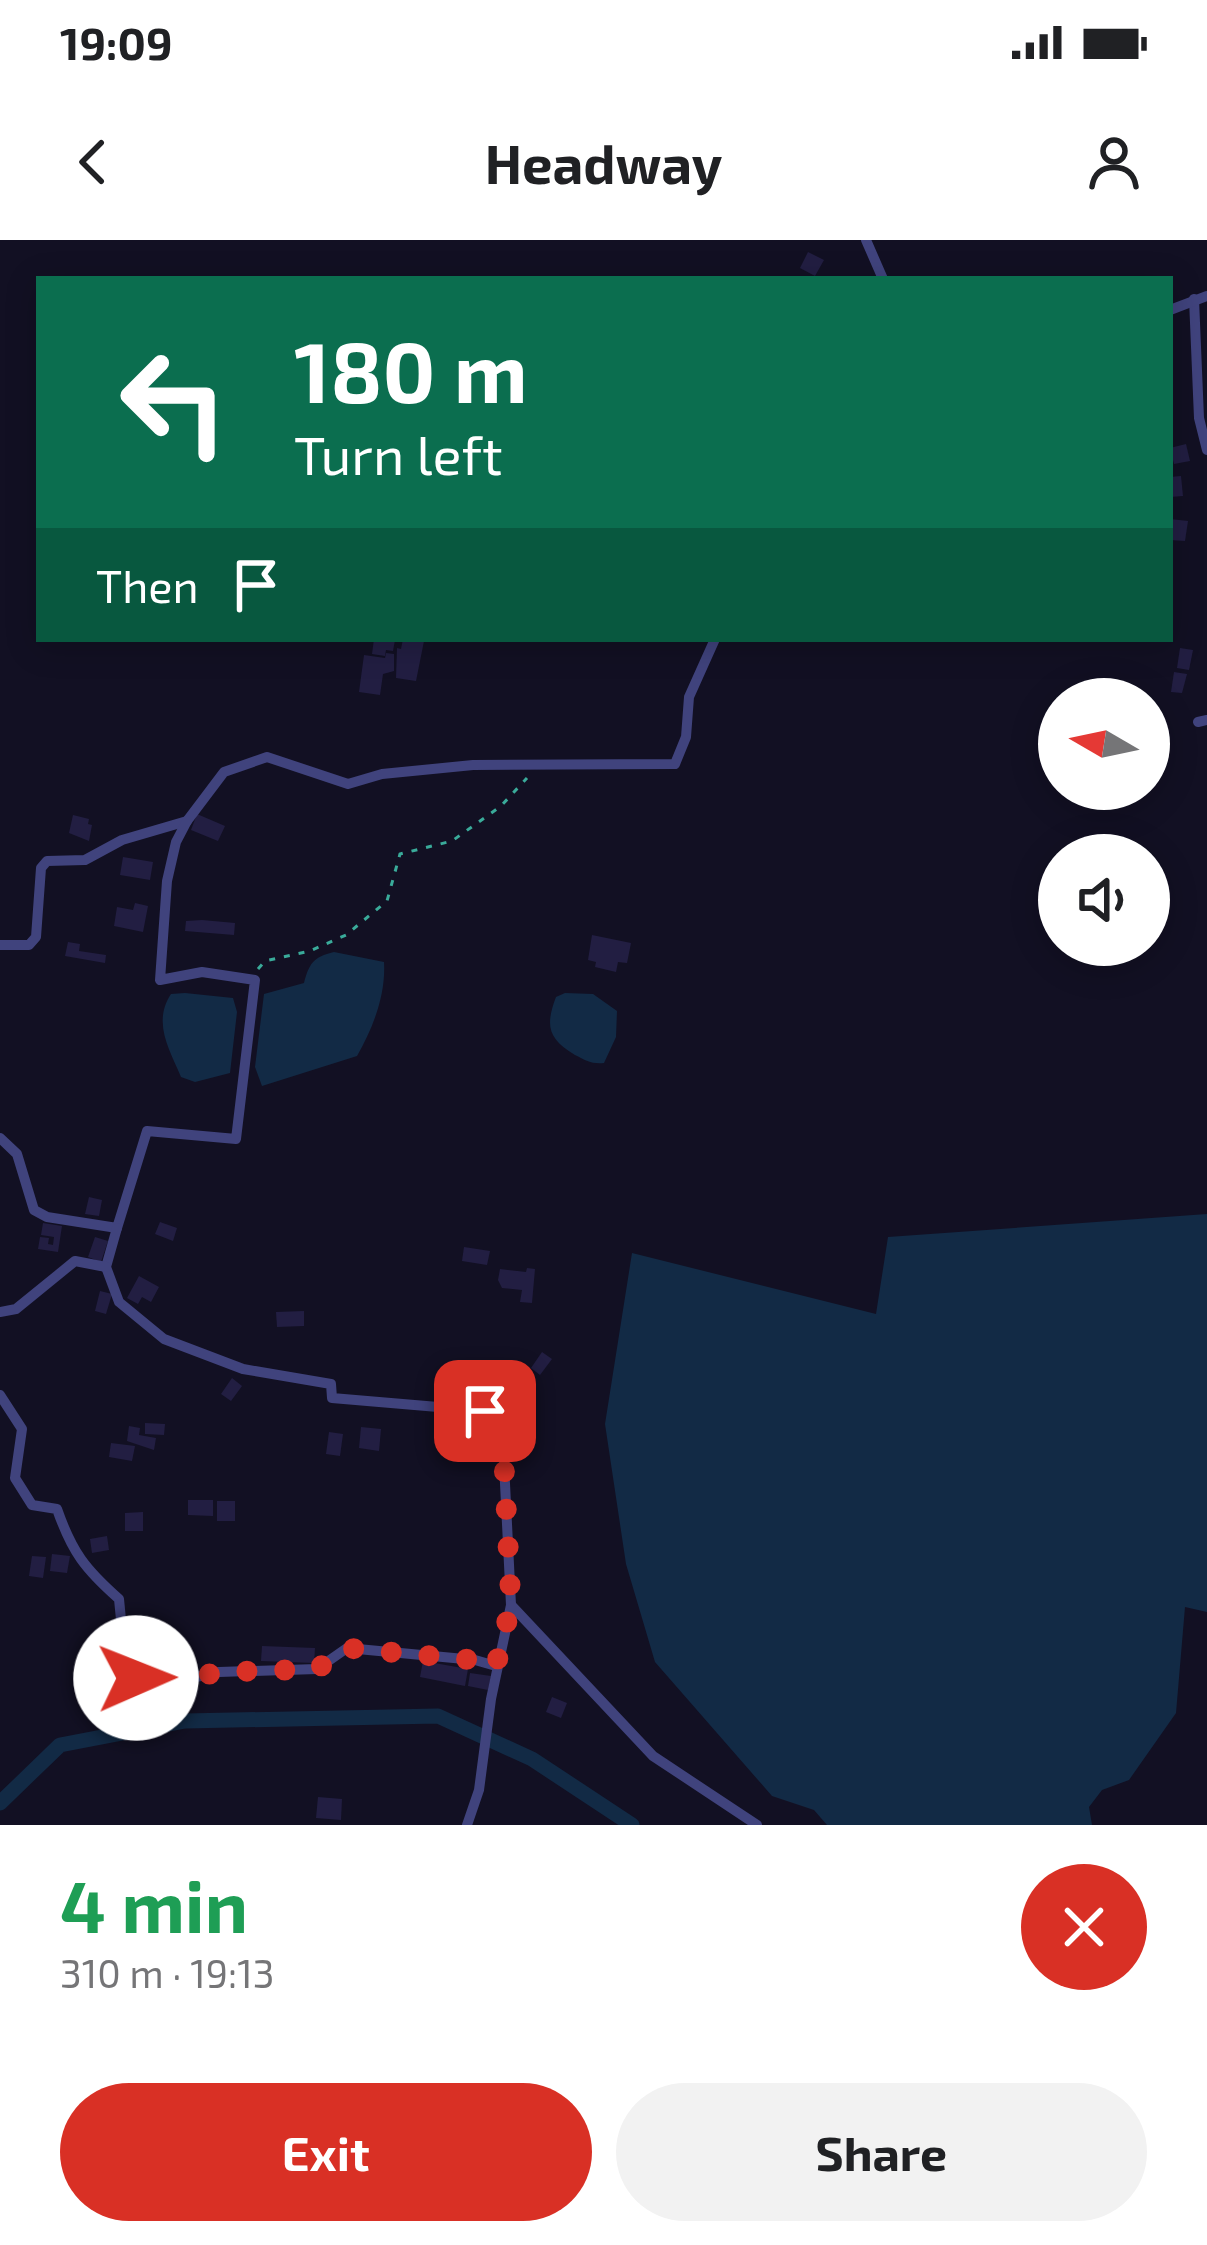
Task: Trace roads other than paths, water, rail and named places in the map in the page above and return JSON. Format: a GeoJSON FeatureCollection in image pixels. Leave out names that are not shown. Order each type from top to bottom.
{"type":"FeatureCollection","features":[{"type":"Feature","properties":{"kind":"street"},"geometry":{"type":"LineString","coordinates":[[866,240],[882,276]]}},
{"type":"Feature","properties":{"kind":"street"},"geometry":{"type":"LineString","coordinates":[[1200,298],[1199,418],[1207,450]]}},
{"type":"Feature","properties":{"kind":"street"},"geometry":{"type":"LineString","coordinates":[[467,1825],[479,1790],[496,1666],[511,1605],[503,1443],[485,1411],[332,1398],[332,1384],[203,1357],[164,1339],[119,1302],[106,1267],[147,1131],[236,1139],[254,980],[202,972],[160,980],[166,880],[187,821],[224,772],[267,757],[348,784],[382,774],[473,764],[675,764],[686,737],[689,697],[714,642]]}},
{"type":"Feature","properties":{"kind":"street"},"geometry":{"type":"LineString","coordinates":[[0,945],[29,945],[36,937],[41,868],[47,860],[85,860],[122,840],[187,821]]}},
{"type":"Feature","properties":{"kind":"street"},"geometry":{"type":"LineString","coordinates":[[0,1138],[17,1154],[34,1210],[47,1217],[117,1228]]}},
{"type":"Feature","properties":{"kind":"street"},"geometry":{"type":"LineString","coordinates":[[0,1312],[16,1309],[75,1261],[106,1267]]}},
{"type":"Feature","properties":{"kind":"street"},"geometry":{"type":"LineString","coordinates":[[0,1395],[22,1429],[15,1478],[32,1505],[56,1509],[68,1543],[84,1568],[118,1599],[123,1640],[136,1678],[159,1685],[219,1672],[317,1669],[347,1648],[496,1666]]}},
{"type":"Feature","properties":{"kind":"street"},"geometry":{"type":"LineString","coordinates":[[511,1605],[653,1756],[757,1825]]}},
{"type":"Feature","properties":{"kind":"water"},"geometry":{"type":"Polygon","coordinates":[[[334,952],[384,962],[381,999],[363,1045],[357,1056],[262,1086],[255,1067],[264,994],[304,983],[313,962],[334,952]]]}},
{"type":"Feature","properties":{"kind":"water"},"geometry":{"type":"Polygon","coordinates":[[[171,994],[233,998],[237,1012],[230,1073],[195,1082],[181,1077],[165,1036],[163,1015],[171,994]]]}},
{"type":"Feature","properties":{"kind":"water"},"geometry":{"type":"Polygon","coordinates":[[[593,994],[617,1011],[616,1037],[604,1063],[575,1055],[554,1037],[553,1007],[556,997],[593,994]]]}},
{"type":"Feature","properties":{"kind":"water"},"geometry":{"type":"Polygon","coordinates":[[[1207,1214],[1207,1612],[1185,1607],[1176,1713],[1129,1780],[1102,1790],[1089,1807],[1092,1825],[827,1825],[814,1810],[772,1796],[655,1662],[626,1564],[605,1424],[632,1253],[876,1314],[888,1237],[1207,1214]]]}},
{"type":"Feature","properties":{"kind":"waterway"},"geometry":{"type":"LineString","coordinates":[[0,1803],[60,1745],[185,1721],[438,1716],[532,1759],[632,1825]]}}]}
